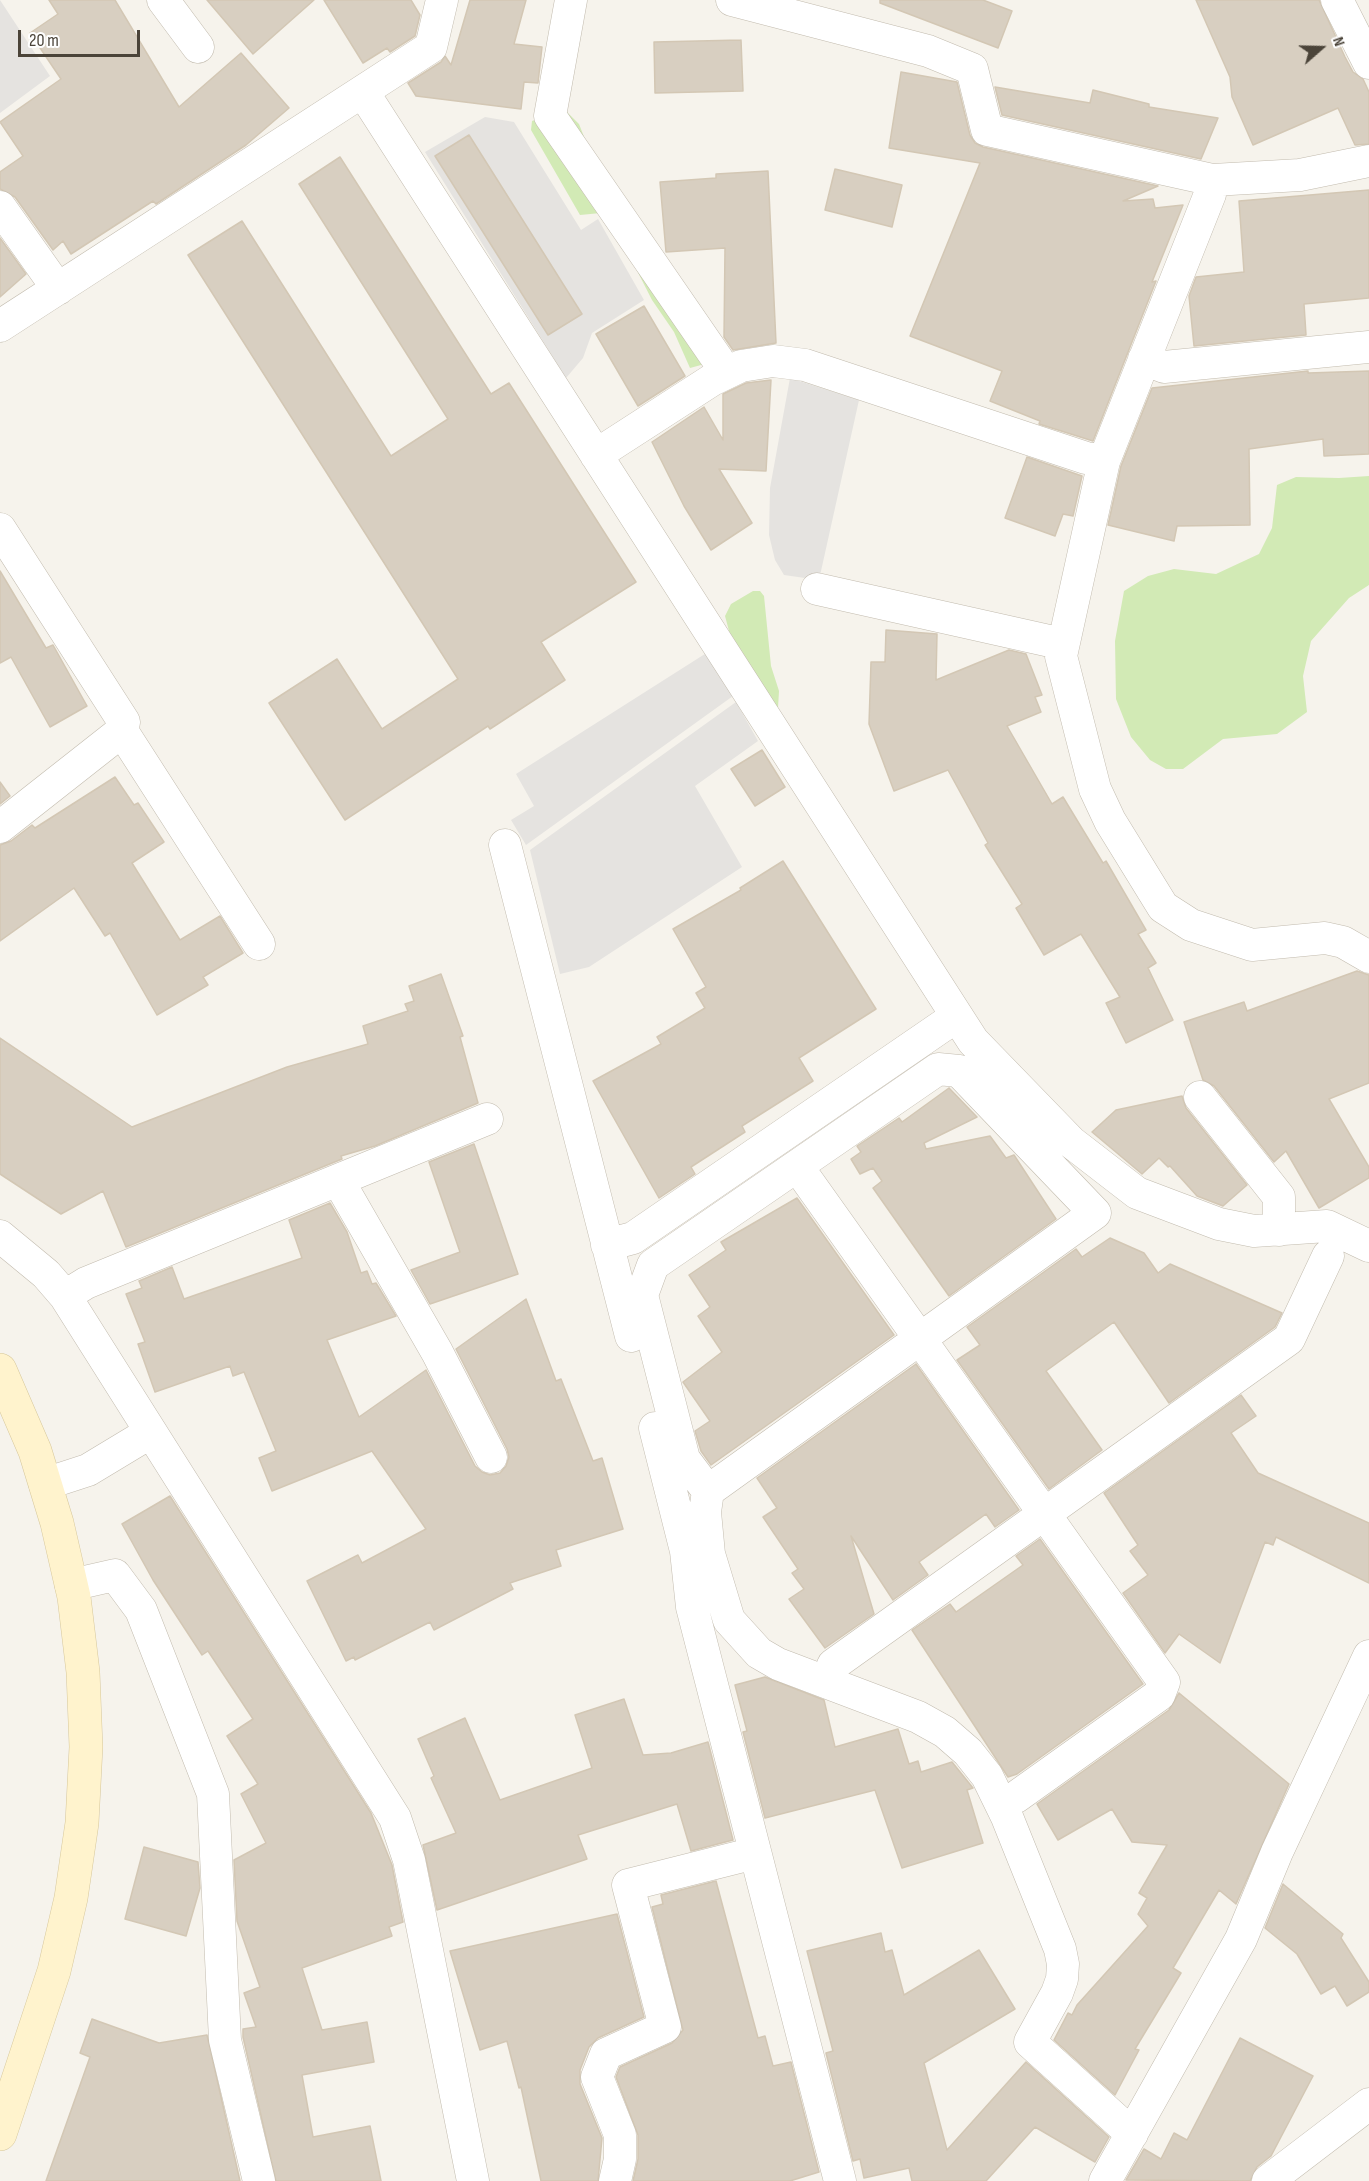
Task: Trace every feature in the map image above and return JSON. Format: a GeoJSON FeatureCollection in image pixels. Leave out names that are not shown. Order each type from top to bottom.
{"type":"FeatureCollection","features":[{"type":"Feature","properties":{"kind":"street"},"geometry":{"type":"LineString","coordinates":[[163,0],[198,47]]}},
{"type":"Feature","properties":{"kind":"street"},"geometry":{"type":"LineString","coordinates":[[0,326],[431,47],[442,0]]}},
{"type":"Feature","properties":{"kind":"street"},"geometry":{"type":"LineString","coordinates":[[571,0],[550,116],[718,360],[724,374]]}},
{"type":"Feature","properties":{"kind":"street"},"geometry":{"type":"LineString","coordinates":[[732,0],[928,51],[972,69],[987,130],[1213,180],[1300,175],[1369,161]]}},
{"type":"Feature","properties":{"kind":"street"},"geometry":{"type":"LineString","coordinates":[[1337,0],[1369,63]]}},
{"type":"Feature","properties":{"kind":"street"},"geometry":{"type":"LineString","coordinates":[[363,92],[973,1041],[1071,1142],[1137,1193],[1218,1224],[1254,1231],[1327,1227],[1369,1246]]}},
{"type":"Feature","properties":{"kind":"street"},"geometry":{"type":"LineString","coordinates":[[1213,180],[1210,194],[1104,461],[1061,656],[1095,789],[1110,821],[1162,907],[1191,925],[1252,945],[1325,938],[1343,942],[1369,957]]}},
{"type":"Feature","properties":{"kind":"street"},"geometry":{"type":"LineString","coordinates":[[0,207],[58,289]]}},
{"type":"Feature","properties":{"kind":"street"},"geometry":{"type":"LineString","coordinates":[[1144,359],[1164,368],[1369,347]]}},
{"type":"Feature","properties":{"kind":"street"},"geometry":{"type":"LineString","coordinates":[[596,455],[724,374],[741,366],[773,361],[804,365],[1086,458],[1104,461]]}},
{"type":"Feature","properties":{"kind":"street"},"geometry":{"type":"LineString","coordinates":[[0,530],[124,722],[122,731],[0,827]]}},
{"type":"Feature","properties":{"kind":"street"},"geometry":{"type":"LineString","coordinates":[[817,589],[1063,644]]}},
{"type":"Feature","properties":{"kind":"street"},"geometry":{"type":"LineString","coordinates":[[122,731],[259,944]]}},
{"type":"Feature","properties":{"kind":"street"},"geometry":{"type":"LineString","coordinates":[[505,845],[687,1551],[706,1603],[755,1853],[840,2181]]}},
{"type":"Feature","properties":{"kind":"street"},"geometry":{"type":"LineString","coordinates":[[607,1245],[633,1238],[957,1016]]}},
{"type":"Feature","properties":{"kind":"street"},"geometry":{"type":"LineString","coordinates":[[706,1603],[708,1491],[684,1459],[642,1295],[653,1265],[938,1069],[959,1071],[1095,1213],[708,1491]]}},
{"type":"Feature","properties":{"kind":"street"},"geometry":{"type":"LineString","coordinates":[[1200,1097],[1279,1197],[1279,1230]]}},
{"type":"Feature","properties":{"kind":"street"},"geometry":{"type":"LineString","coordinates":[[65,1296],[86,1283],[487,1119]]}},
{"type":"Feature","properties":{"kind":"street"},"geometry":{"type":"LineString","coordinates":[[797,1166],[1164,1682],[1159,1695],[1016,1797],[1001,1803]]}},
{"type":"Feature","properties":{"kind":"street"},"geometry":{"type":"LineString","coordinates":[[338,1180],[437,1352],[490,1457]]}},
{"type":"Feature","properties":{"kind":"street"},"geometry":{"type":"LineString","coordinates":[[0,1236],[46,1274],[65,1296],[395,1818],[409,1860],[473,2181]]}},
{"type":"Feature","properties":{"kind":"street"},"geometry":{"type":"LineString","coordinates":[[827,1682],[833,1665],[1289,1338],[1328,1256]]}},
{"type":"Feature","properties":{"kind":"street"},"geometry":{"type":"LineString","coordinates":[[0,1370],[35,1451],[57,1523],[70,1585],[83,1672],[86,1748],[82,1823],[71,1898],[54,1971],[0,2134]]}},
{"type":"Feature","properties":{"kind":"street"},"geometry":{"type":"LineString","coordinates":[[45,1484],[88,1470],[151,1432]]}},
{"type":"Feature","properties":{"kind":"street"},"geometry":{"type":"LineString","coordinates":[[70,1585],[115,1575],[141,1610],[213,1794],[225,2040],[259,2181]]}},
{"type":"Feature","properties":{"kind":"street"},"geometry":{"type":"LineString","coordinates":[[706,1603],[729,1620],[742,1638],[759,1653],[778,1664],[918,1717],[945,1732],[968,1752],[987,1776],[1001,1803],[1060,1949],[1063,1964],[1062,1979],[1057,1993],[1030,2042],[1132,2134]]}},
{"type":"Feature","properties":{"kind":"street"},"geometry":{"type":"LineString","coordinates":[[1105,2181],[1241,1939],[1277,1852],[1369,1656]]}},
{"type":"Feature","properties":{"kind":"street"},"geometry":{"type":"LineString","coordinates":[[615,2181],[620,2159],[620,2135],[597,2077],[606,2054],[665,2028],[628,1885],[755,1853]]}},
{"type":"Feature","properties":{"kind":"street"},"geometry":{"type":"LineString","coordinates":[[1268,2181],[1369,2104]]}},
{"type":"Feature","properties":{"kind":"green space"},"geometry":{"type":"Polygon","coordinates":[[[556,112],[567,112],[579,124],[590,152],[706,360],[701,365],[690,368],[674,332],[652,300],[627,251],[601,213],[580,215],[531,130],[532,121],[556,112]]]}},
{"type":"Feature","properties":{"kind":"green space"},"geometry":{"type":"Polygon","coordinates":[[[1369,476],[1369,585],[1349,598],[1311,641],[1303,676],[1307,712],[1277,734],[1223,739],[1183,769],[1166,769],[1150,760],[1131,737],[1116,699],[1115,641],[1124,591],[1148,576],[1174,569],[1216,574],[1259,554],[1272,528],[1277,485],[1296,477],[1369,476]]]}},
{"type":"Feature","properties":{"kind":"green space"},"geometry":{"type":"Polygon","coordinates":[[[753,591],[760,591],[764,596],[771,666],[779,691],[778,708],[772,707],[732,642],[725,616],[731,604],[753,591]]]}},
{"type":"Feature","properties":{"kind":"shaded area"},"geometry":{"type":"Polygon","coordinates":[[[0,0],[50,76],[0,113],[0,0]]]}},
{"type":"Feature","properties":{"kind":"shaded area"},"geometry":{"type":"Polygon","coordinates":[[[485,117],[514,122],[581,230],[598,219],[644,300],[592,333],[583,358],[566,378],[425,152],[485,117]]]}},
{"type":"Feature","properties":{"kind":"shaded area"},"geometry":{"type":"Polygon","coordinates":[[[790,378],[859,400],[819,580],[784,575],[775,560],[769,535],[770,488],[790,378]]]}},
{"type":"Feature","properties":{"kind":"shaded area"},"geometry":{"type":"Polygon","coordinates":[[[708,652],[733,696],[526,845],[511,820],[534,806],[516,774],[708,652]]]}},
{"type":"Feature","properties":{"kind":"shaded area"},"geometry":{"type":"Polygon","coordinates":[[[736,702],[758,741],[695,786],[742,867],[589,967],[560,974],[530,850],[736,702]]]}},
{"type":"Feature","properties":{"kind":"building"},"geometry":{"type":"Polygon","coordinates":[[[49,0],[115,0],[179,107],[241,53],[289,108],[246,145],[156,204],[153,201],[71,254],[63,241],[53,250],[15,197],[0,189],[0,172],[23,156],[0,122],[61,79],[30,33],[58,14],[49,0]]]}},
{"type":"Feature","properties":{"kind":"building"},"geometry":{"type":"Polygon","coordinates":[[[207,0],[314,0],[253,54],[207,0]]]}},
{"type":"Feature","properties":{"kind":"building"},"geometry":{"type":"Polygon","coordinates":[[[324,0],[411,0],[420,15],[415,36],[390,52],[387,48],[363,63],[324,0]]]}},
{"type":"Feature","properties":{"kind":"building"},"geometry":{"type":"Polygon","coordinates":[[[470,0],[526,0],[514,44],[542,47],[538,83],[524,82],[521,109],[416,96],[408,83],[441,62],[445,56],[451,65],[470,0]]]}},
{"type":"Feature","properties":{"kind":"building"},"geometry":{"type":"Polygon","coordinates":[[[880,0],[983,0],[1012,11],[998,48],[880,3],[880,0]]]}},
{"type":"Feature","properties":{"kind":"building"},"geometry":{"type":"Polygon","coordinates":[[[1196,0],[1319,0],[1353,72],[1363,79],[1369,92],[1369,144],[1355,145],[1338,108],[1253,145],[1232,97],[1230,77],[1196,0]]]}},
{"type":"Feature","properties":{"kind":"building"},"geometry":{"type":"Polygon","coordinates":[[[741,40],[743,91],[655,93],[654,42],[741,40]]]}},
{"type":"Feature","properties":{"kind":"building"},"geometry":{"type":"Polygon","coordinates":[[[901,72],[957,82],[970,135],[975,143],[983,147],[1158,186],[1123,201],[1153,199],[1155,208],[1183,205],[1152,282],[1156,281],[1093,441],[1039,424],[1040,421],[990,401],[1002,371],[910,336],[980,163],[889,148],[901,72]]]}},
{"type":"Feature","properties":{"kind":"building"},"geometry":{"type":"Polygon","coordinates":[[[995,87],[1090,103],[1093,90],[1149,104],[1149,107],[1218,118],[1201,159],[1002,115],[995,87]]]}},
{"type":"Feature","properties":{"kind":"building"},"geometry":{"type":"Polygon","coordinates":[[[469,135],[582,314],[548,335],[435,156],[469,135]]]}},
{"type":"Feature","properties":{"kind":"building"},"geometry":{"type":"Polygon","coordinates":[[[340,157],[491,394],[509,383],[636,582],[541,642],[565,680],[490,729],[488,726],[345,820],[269,703],[337,659],[382,729],[458,679],[188,255],[242,221],[391,456],[448,419],[299,184],[340,157]]]}},
{"type":"Feature","properties":{"kind":"building"},"geometry":{"type":"Polygon","coordinates":[[[835,169],[902,185],[892,227],[825,210],[835,169]]]}},
{"type":"Feature","properties":{"kind":"building"},"geometry":{"type":"Polygon","coordinates":[[[768,171],[776,343],[733,350],[724,337],[725,248],[666,252],[660,182],[716,178],[716,174],[768,171]]]}},
{"type":"Feature","properties":{"kind":"building"},"geometry":{"type":"Polygon","coordinates":[[[1369,190],[1369,298],[1304,304],[1306,335],[1194,346],[1189,296],[1196,277],[1244,272],[1239,201],[1369,190]]]}},
{"type":"Feature","properties":{"kind":"building"},"geometry":{"type":"Polygon","coordinates":[[[0,238],[26,274],[0,297],[0,238]]]}},
{"type":"Feature","properties":{"kind":"building"},"geometry":{"type":"Polygon","coordinates":[[[644,306],[685,376],[638,406],[596,334],[644,306]]]}},
{"type":"Feature","properties":{"kind":"building"},"geometry":{"type":"Polygon","coordinates":[[[1308,371],[1308,373],[1369,371],[1369,454],[1324,456],[1323,439],[1249,449],[1250,525],[1177,526],[1174,541],[1108,525],[1121,466],[1152,388],[1308,371]]]}},
{"type":"Feature","properties":{"kind":"building"},"geometry":{"type":"Polygon","coordinates":[[[771,380],[766,471],[719,469],[752,523],[711,550],[684,506],[652,442],[704,407],[723,440],[723,394],[746,383],[771,380]]]}},
{"type":"Feature","properties":{"kind":"building"},"geometry":{"type":"Polygon","coordinates":[[[1027,457],[1082,476],[1073,516],[1063,514],[1055,536],[1005,518],[1027,457]]]}},
{"type":"Feature","properties":{"kind":"building"},"geometry":{"type":"Polygon","coordinates":[[[0,571],[46,648],[53,645],[87,706],[50,727],[11,657],[0,663],[0,571]]]}},
{"type":"Feature","properties":{"kind":"building"},"geometry":{"type":"Polygon","coordinates":[[[886,630],[937,634],[936,680],[1009,650],[1026,654],[1042,695],[1035,697],[1041,712],[1007,726],[1052,804],[1063,797],[1103,863],[1106,861],[1146,930],[1138,934],[1156,963],[1148,968],[1173,1020],[1126,1043],[1106,1003],[1120,997],[1081,934],[1044,955],[1016,908],[1022,904],[985,845],[988,843],[948,770],[894,791],[869,724],[871,662],[885,662],[886,630]]]}},
{"type":"Feature","properties":{"kind":"building"},"geometry":{"type":"Polygon","coordinates":[[[762,750],[785,787],[755,806],[731,769],[762,750]]]}},
{"type":"Feature","properties":{"kind":"building"},"geometry":{"type":"Polygon","coordinates":[[[115,777],[134,805],[138,803],[164,842],[132,863],[180,940],[220,916],[243,953],[203,977],[208,985],[157,1015],[110,933],[105,936],[74,888],[0,941],[0,845],[11,841],[32,825],[35,828],[115,777]]]}},
{"type":"Feature","properties":{"kind":"building"},"geometry":{"type":"Polygon","coordinates":[[[0,782],[10,796],[0,804],[0,782]]]}},
{"type":"Feature","properties":{"kind":"building"},"geometry":{"type":"Polygon","coordinates":[[[783,861],[876,1009],[799,1058],[813,1081],[742,1126],[745,1132],[691,1167],[695,1174],[659,1198],[593,1081],[661,1044],[657,1037],[705,1008],[696,993],[706,987],[673,929],[741,890],[740,888],[783,861]]]}},
{"type":"Feature","properties":{"kind":"building"},"geometry":{"type":"Polygon","coordinates":[[[1357,971],[1369,975],[1369,1083],[1329,1099],[1369,1167],[1369,1178],[1319,1208],[1286,1151],[1274,1162],[1214,1086],[1203,1080],[1184,1022],[1244,1002],[1247,1011],[1357,971]]]}},
{"type":"Feature","properties":{"kind":"building"},"geometry":{"type":"Polygon","coordinates":[[[441,974],[463,1036],[460,1037],[478,1103],[375,1146],[341,1156],[342,1159],[126,1247],[103,1191],[61,1214],[0,1174],[0,1038],[132,1127],[287,1067],[368,1044],[363,1026],[408,1011],[405,1004],[414,1001],[409,986],[441,974]]]}},
{"type":"Feature","properties":{"kind":"building"},"geometry":{"type":"Polygon","coordinates":[[[949,1088],[977,1117],[924,1143],[926,1149],[990,1136],[1006,1158],[1014,1155],[1056,1219],[949,1296],[873,1188],[882,1181],[873,1168],[860,1174],[851,1159],[861,1152],[857,1146],[899,1118],[902,1122],[949,1088]]]}},
{"type":"Feature","properties":{"kind":"building"},"geometry":{"type":"Polygon","coordinates":[[[1182,1096],[1186,1108],[1247,1185],[1223,1206],[1197,1196],[1170,1166],[1168,1167],[1159,1158],[1142,1174],[1092,1132],[1116,1110],[1182,1096]]]}},
{"type":"Feature","properties":{"kind":"building"},"geometry":{"type":"Polygon","coordinates":[[[474,1144],[518,1274],[430,1304],[411,1270],[460,1252],[429,1162],[474,1144]]]}},
{"type":"Feature","properties":{"kind":"building"},"geometry":{"type":"Polygon","coordinates":[[[797,1198],[894,1335],[711,1465],[701,1451],[695,1431],[710,1421],[683,1382],[722,1352],[698,1316],[710,1307],[689,1275],[726,1250],[721,1242],[797,1198]]]}},
{"type":"Feature","properties":{"kind":"building"},"geometry":{"type":"Polygon","coordinates":[[[330,1203],[347,1232],[361,1273],[367,1271],[372,1284],[376,1283],[396,1316],[327,1340],[359,1417],[426,1370],[475,1466],[490,1475],[500,1473],[509,1457],[507,1449],[456,1349],[526,1299],[556,1381],[561,1379],[593,1461],[602,1458],[623,1529],[556,1550],[561,1566],[510,1583],[513,1589],[434,1630],[430,1622],[355,1660],[354,1657],[346,1661],[307,1581],[358,1555],[362,1563],[426,1529],[372,1451],[272,1491],[259,1458],[276,1451],[244,1372],[233,1376],[230,1366],[155,1392],[138,1344],[145,1342],[126,1294],[142,1288],[139,1281],[172,1267],[184,1299],[302,1258],[289,1220],[330,1203]]]}},
{"type":"Feature","properties":{"kind":"building"},"geometry":{"type":"Polygon","coordinates":[[[1110,1238],[1144,1253],[1158,1273],[1170,1264],[1282,1313],[1275,1327],[1169,1403],[1114,1322],[1046,1371],[1102,1450],[1049,1489],[957,1360],[980,1345],[967,1327],[1076,1249],[1082,1257],[1110,1238]]]}},
{"type":"Feature","properties":{"kind":"building"},"geometry":{"type":"Polygon","coordinates":[[[916,1364],[1019,1510],[995,1527],[986,1514],[919,1562],[928,1575],[893,1600],[851,1536],[874,1614],[825,1648],[789,1599],[804,1589],[792,1573],[798,1569],[763,1517],[777,1508],[757,1478],[916,1364]]]}},
{"type":"Feature","properties":{"kind":"building"},"geometry":{"type":"Polygon","coordinates":[[[1241,1395],[1256,1416],[1231,1433],[1258,1473],[1369,1523],[1369,1583],[1276,1537],[1273,1545],[1265,1542],[1220,1663],[1179,1634],[1165,1653],[1123,1593],[1148,1575],[1130,1551],[1138,1545],[1104,1493],[1241,1395]]]}},
{"type":"Feature","properties":{"kind":"building"},"geometry":{"type":"Polygon","coordinates":[[[170,1496],[371,1813],[392,1865],[403,1922],[389,1927],[392,1936],[302,1968],[322,2030],[367,2022],[374,2062],[302,2075],[313,2137],[370,2126],[381,2181],[276,2181],[243,2037],[243,2029],[256,2027],[244,1993],[260,1987],[237,1921],[234,1860],[266,1843],[241,1794],[258,1784],[227,1736],[253,1719],[208,1651],[202,1655],[153,1580],[122,1524],[170,1496]]]}},
{"type":"Feature","properties":{"kind":"building"},"geometry":{"type":"Polygon","coordinates":[[[1040,1539],[1143,1684],[1017,1774],[1008,1777],[912,1630],[950,1604],[956,1612],[1023,1565],[1016,1556],[1040,1539]]]}},
{"type":"Feature","properties":{"kind":"building"},"geometry":{"type":"Polygon","coordinates":[[[765,1677],[824,1700],[835,1747],[898,1729],[909,1764],[918,1761],[921,1772],[952,1762],[973,1788],[967,1790],[983,1843],[902,1868],[875,1790],[765,1818],[743,1732],[747,1731],[735,1685],[765,1677]]]}},
{"type":"Feature","properties":{"kind":"building"},"geometry":{"type":"Polygon","coordinates":[[[1179,1693],[1289,1784],[1236,1904],[1219,1890],[1173,1968],[1181,1973],[1135,2049],[1139,2050],[1115,2095],[1054,2040],[1068,2013],[1072,2015],[1077,2005],[1148,1926],[1138,1914],[1147,1898],[1139,1893],[1167,1845],[1132,1842],[1112,1809],[1058,1840],[1037,1804],[1169,1710],[1179,1693]]]}},
{"type":"Feature","properties":{"kind":"building"},"geometry":{"type":"Polygon","coordinates":[[[624,1699],[643,1755],[671,1753],[708,1742],[733,1840],[691,1851],[677,1804],[578,1835],[587,1859],[437,1910],[423,1845],[456,1833],[431,1778],[434,1776],[418,1739],[465,1718],[500,1800],[592,1768],[575,1715],[624,1699]]]}},
{"type":"Feature","properties":{"kind":"building"},"geometry":{"type":"Polygon","coordinates":[[[144,1847],[198,1862],[200,1888],[186,1936],[125,1919],[144,1847]]]}},
{"type":"Feature","properties":{"kind":"building"},"geometry":{"type":"Polygon","coordinates":[[[716,1881],[758,2038],[765,2036],[773,2066],[791,2062],[819,2172],[790,2181],[633,2181],[638,2159],[638,2135],[616,2077],[620,2067],[672,2043],[683,2030],[652,1907],[663,1904],[661,1895],[716,1881]]]}},
{"type":"Feature","properties":{"kind":"building"},"geometry":{"type":"Polygon","coordinates":[[[1283,1884],[1343,1934],[1341,1938],[1369,1982],[1369,1992],[1347,2006],[1335,1986],[1321,1994],[1297,1954],[1265,1928],[1283,1884]]]}},
{"type":"Feature","properties":{"kind":"building"},"geometry":{"type":"Polygon","coordinates":[[[617,1914],[644,2017],[598,2038],[589,2047],[580,2070],[580,2084],[602,2138],[598,2181],[541,2181],[521,2087],[519,2088],[507,2041],[480,2050],[450,1951],[617,1914]]]}},
{"type":"Feature","properties":{"kind":"building"},"geometry":{"type":"Polygon","coordinates":[[[881,1933],[885,1952],[892,1950],[904,1995],[979,1950],[1015,2009],[924,2063],[947,2150],[1026,2062],[1109,2137],[1095,2162],[1035,2127],[986,2181],[912,2181],[909,2168],[864,2178],[860,2159],[853,2161],[826,2053],[833,2051],[807,1951],[881,1933]]]}},
{"type":"Feature","properties":{"kind":"building"},"geometry":{"type":"Polygon","coordinates":[[[92,2019],[159,2043],[207,2035],[240,2181],[46,2181],[90,2057],[80,2053],[92,2019]]]}},
{"type":"Feature","properties":{"kind":"building"},"geometry":{"type":"Polygon","coordinates":[[[1240,2038],[1313,2076],[1271,2156],[1257,2167],[1250,2181],[1126,2180],[1144,2149],[1161,2159],[1174,2133],[1187,2140],[1240,2038]]]}}]}
